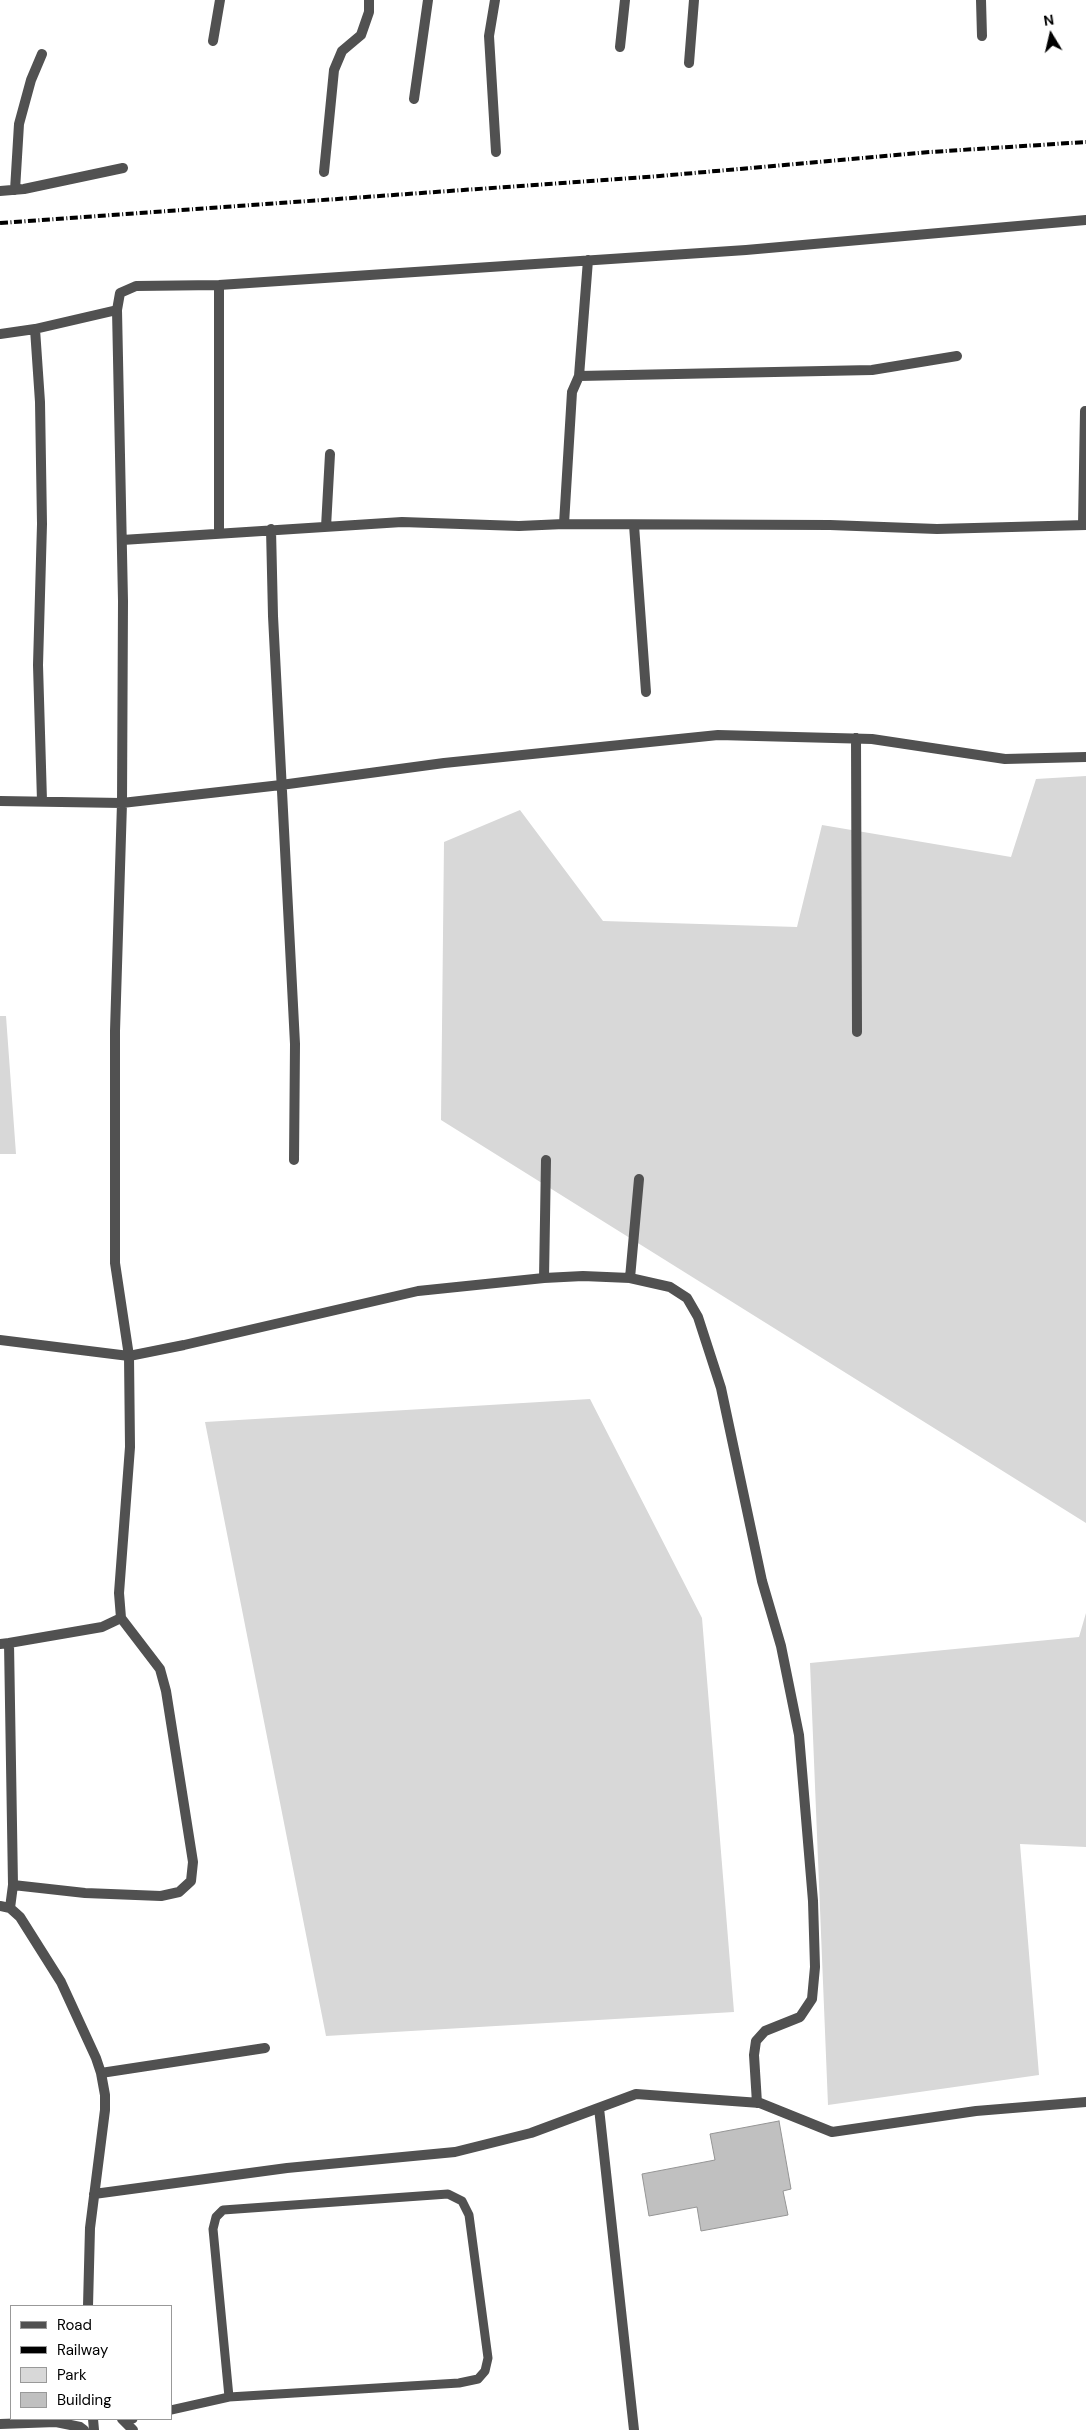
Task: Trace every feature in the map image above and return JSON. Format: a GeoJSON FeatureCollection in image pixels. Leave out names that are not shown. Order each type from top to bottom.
{"type":"FeatureCollection","features":[{"type":"Feature","properties":{"kind":"street"},"geometry":{"type":"LineString","coordinates":[[213,41],[220,0]]}},
{"type":"Feature","properties":{"kind":"street"},"geometry":{"type":"LineString","coordinates":[[324,172],[334,70],[342,51],[361,35],[369,12],[369,0]]}},
{"type":"Feature","properties":{"kind":"street"},"geometry":{"type":"LineString","coordinates":[[414,99],[428,0]]}},
{"type":"Feature","properties":{"kind":"street"},"geometry":{"type":"LineString","coordinates":[[495,0],[489,36],[496,152]]}},
{"type":"Feature","properties":{"kind":"street"},"geometry":{"type":"LineString","coordinates":[[620,47],[625,0]]}},
{"type":"Feature","properties":{"kind":"street"},"geometry":{"type":"LineString","coordinates":[[689,63],[694,0]]}},
{"type":"Feature","properties":{"kind":"street"},"geometry":{"type":"LineString","coordinates":[[981,0],[982,36]]}},
{"type":"Feature","properties":{"kind":"street"},"geometry":{"type":"LineString","coordinates":[[15,190],[19,124],[31,80],[42,54]]}},
{"type":"Feature","properties":{"kind":"street"},"geometry":{"type":"LineString","coordinates":[[0,191],[15,190],[123,168]]}},
{"type":"Feature","properties":{"kind":"street"},"geometry":{"type":"LineString","coordinates":[[13,1885],[86,1893],[161,1896],[179,1892],[191,1881],[193,1862],[166,1691],[160,1669],[121,1618],[119,1593],[130,1447],[129,1356],[115,1254],[115,1031],[122,803],[122,540],[117,310],[120,293],[136,286],[219,285],[746,250],[1086,220]]}},
{"type":"Feature","properties":{"kind":"street"},"geometry":{"type":"LineString","coordinates":[[564,524],[572,392],[579,376],[588,260]]}},
{"type":"Feature","properties":{"kind":"street"},"geometry":{"type":"LineString","coordinates":[[219,285],[220,533]]}},
{"type":"Feature","properties":{"kind":"street"},"geometry":{"type":"LineString","coordinates":[[0,334],[35,329],[117,310]]}},
{"type":"Feature","properties":{"kind":"street"},"geometry":{"type":"LineString","coordinates":[[35,329],[40,402],[42,524],[38,665],[42,801]]}},
{"type":"Feature","properties":{"kind":"street"},"geometry":{"type":"LineString","coordinates":[[579,376],[872,370],[957,356]]}},
{"type":"Feature","properties":{"kind":"street"},"geometry":{"type":"LineString","coordinates":[[122,540],[402,522],[519,526],[564,524],[830,525],[937,529],[1084,525],[1085,411]]}},
{"type":"Feature","properties":{"kind":"street"},"geometry":{"type":"LineString","coordinates":[[326,526],[330,454]]}},
{"type":"Feature","properties":{"kind":"street"},"geometry":{"type":"LineString","coordinates":[[634,525],[646,692]]}},
{"type":"Feature","properties":{"kind":"street"},"geometry":{"type":"LineString","coordinates":[[271,529],[281,786],[295,1044],[294,1160]]}},
{"type":"Feature","properties":{"kind":"street"},"geometry":{"type":"LineString","coordinates":[[0,801],[122,803],[281,786],[444,763],[718,735],[872,739],[1005,759],[1086,757]]}},
{"type":"Feature","properties":{"kind":"street"},"geometry":{"type":"LineString","coordinates":[[856,738],[857,1032]]}},
{"type":"Feature","properties":{"kind":"street"},"geometry":{"type":"LineString","coordinates":[[544,1278],[546,1160]]}},
{"type":"Feature","properties":{"kind":"street"},"geometry":{"type":"LineString","coordinates":[[630,1278],[639,1179]]}},
{"type":"Feature","properties":{"kind":"street"},"geometry":{"type":"LineString","coordinates":[[0,1340],[129,1356],[418,1291],[544,1278],[583,1276],[630,1278],[670,1287],[687,1298],[698,1317],[721,1388],[762,1581],[781,1646],[798,1735],[813,1901],[815,1967],[812,1999],[800,2017],[765,2031],[756,2041],[754,2055],[757,2103]]}},
{"type":"Feature","properties":{"kind":"street"},"geometry":{"type":"LineString","coordinates":[[88,2305],[90,2228],[105,2095],[96,2058],[60,1982],[20,1917],[5,1907],[13,1885],[5,1643],[102,1627],[121,1618]]}},
{"type":"Feature","properties":{"kind":"street"},"geometry":{"type":"LineString","coordinates":[[101,2074],[265,2048]]}},
{"type":"Feature","properties":{"kind":"street"},"geometry":{"type":"LineString","coordinates":[[94,2194],[286,2168],[455,2152],[531,2133],[636,2094],[757,2103],[832,2132],[976,2111],[1086,2102]]}},
{"type":"Feature","properties":{"kind":"street"},"geometry":{"type":"LineString","coordinates":[[598,2108],[634,2430]]}},
{"type":"Feature","properties":{"kind":"street"},"geometry":{"type":"LineString","coordinates":[[0,2424],[56,2422],[80,2427],[84,2430]]}},
{"type":"Feature","properties":{"kind":"lane"},"geometry":{"type":"LineString","coordinates":[[172,2410],[229,2397],[460,2383],[478,2379],[485,2371],[488,2358],[469,2215],[462,2201],[448,2194],[223,2210],[216,2217],[213,2229],[229,2397]]}},
{"type":"Feature","properties":{"kind":"green space"},"geometry":{"type":"Polygon","coordinates":[[[1086,776],[1086,1523],[441,1120],[444,842],[520,810],[603,921],[797,927],[822,825],[1011,857],[1036,779],[1086,776]]]}},
{"type":"Feature","properties":{"kind":"green space"},"geometry":{"type":"Polygon","coordinates":[[[0,1016],[6,1016],[16,1154],[0,1154],[0,1016]]]}},
{"type":"Feature","properties":{"kind":"green space"},"geometry":{"type":"Polygon","coordinates":[[[590,1399],[702,1618],[734,2012],[326,2036],[205,1422],[590,1399]]]}},
{"type":"Feature","properties":{"kind":"green space"},"geometry":{"type":"Polygon","coordinates":[[[1086,1613],[1086,1847],[1020,1844],[1039,2075],[828,2105],[810,1663],[1079,1637],[1086,1613]]]}},
{"type":"Feature","properties":{"kind":"building"},"geometry":{"type":"Polygon","coordinates":[[[779,2121],[791,2189],[783,2191],[788,2215],[701,2231],[697,2207],[649,2216],[642,2174],[715,2160],[710,2134],[779,2121]]]}},
{"type":"Feature","properties":{"kind":"railway"},"geometry":{"type":"LineString","coordinates":[[0,223],[660,176],[930,152],[1086,142]]}}]}
